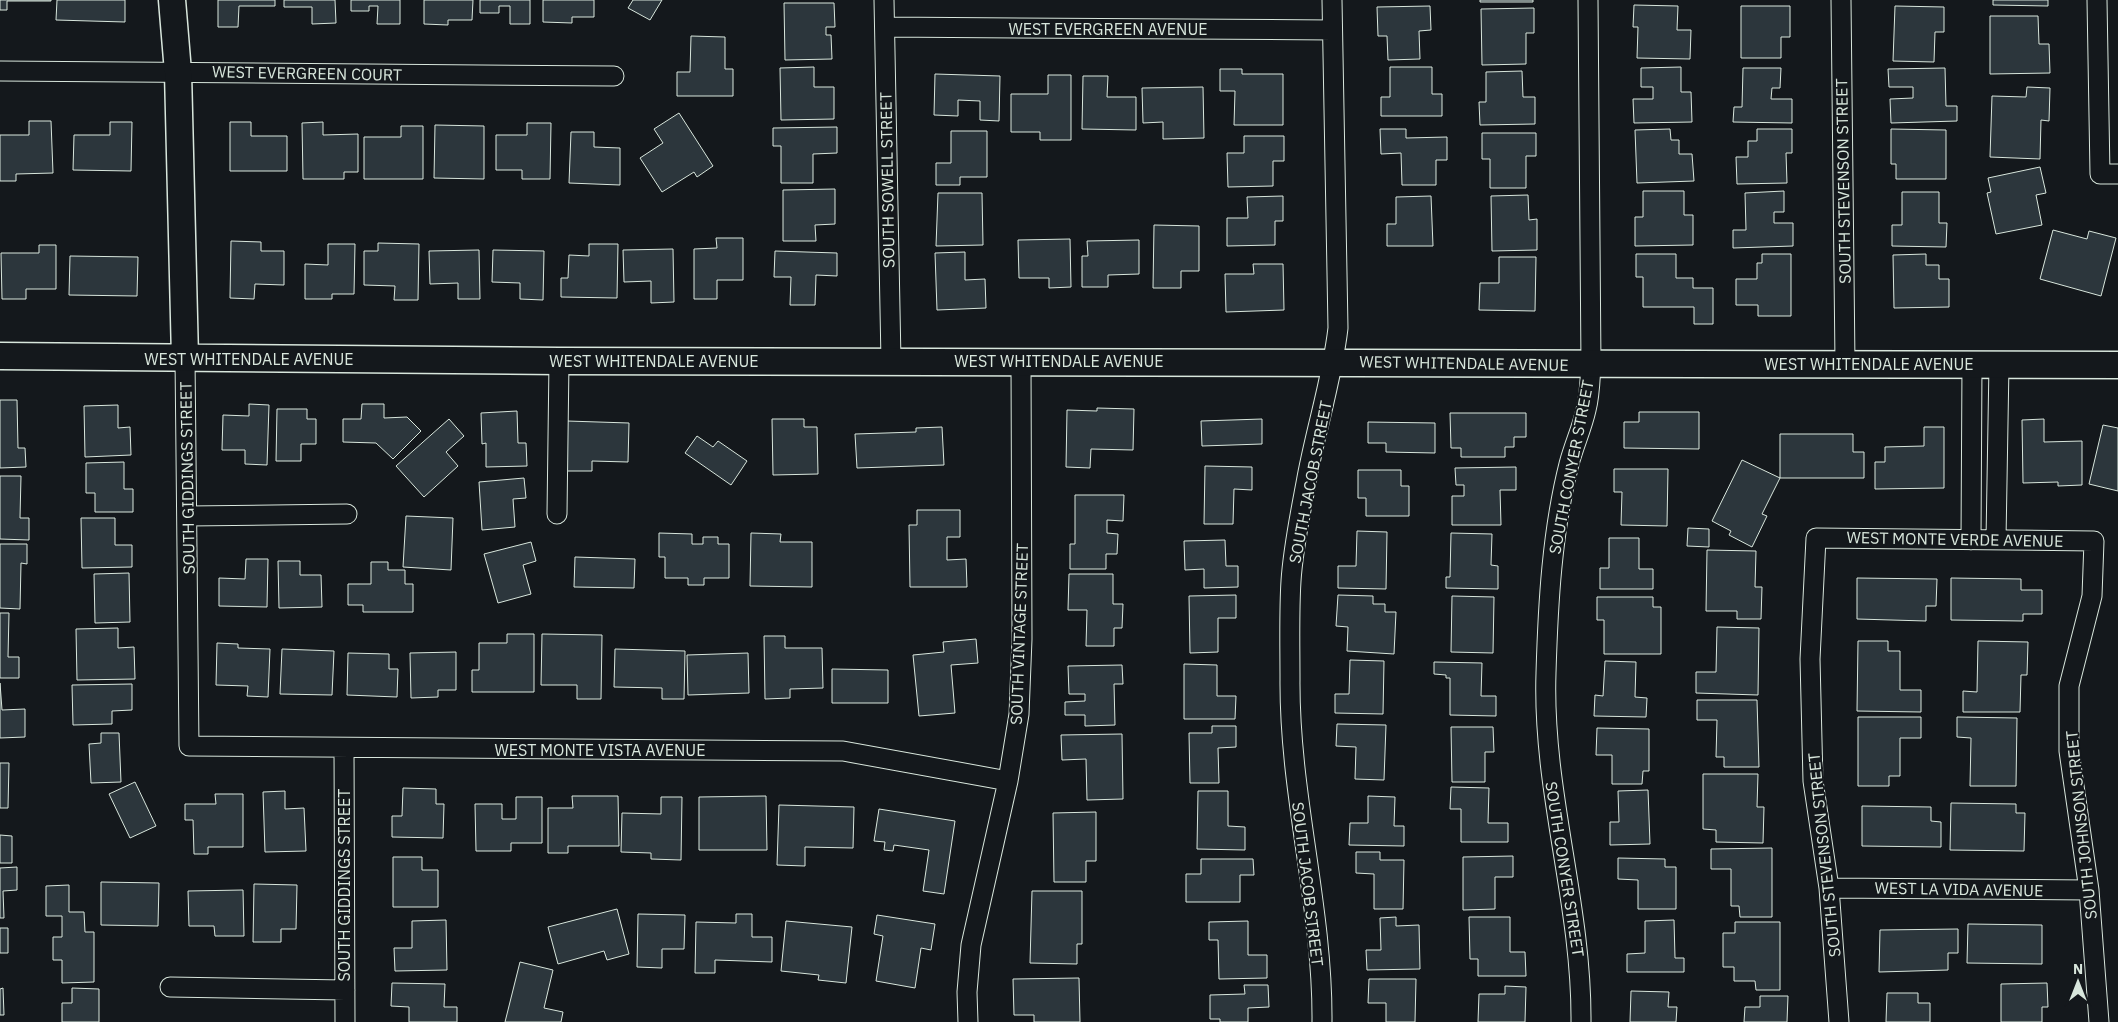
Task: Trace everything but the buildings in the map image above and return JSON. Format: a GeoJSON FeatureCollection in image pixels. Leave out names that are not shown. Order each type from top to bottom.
{"type":"FeatureCollection","features":[{"type":"Feature","properties":{"kind":"street","name":"SOUTH GIDDINGS STREET"},"geometry":{"type":"LineString","coordinates":[[172,0],[178,72],[185,358],[189,746]]}},
{"type":"Feature","properties":{"kind":"street","name":"SOUTH SOWELL STREET"},"geometry":{"type":"LineString","coordinates":[[884,0],[891,361]]}},
{"type":"Feature","properties":{"kind":"street","name":"SOUTH JACOB STREET"},"geometry":{"type":"LineString","coordinates":[[1322,1022],[1317,935],[1298,802],[1292,742],[1291,580],[1306,482],[1334,362],[1338,328],[1332,0]]}},
{"type":"Feature","properties":{"kind":"street","name":"SOUTH CONYER STREET"},"geometry":{"type":"LineString","coordinates":[[1581,1022],[1580,964],[1552,787],[1546,731],[1546,674],[1552,564],[1569,464],[1586,409],[1591,364],[1588,0]]}},
{"type":"Feature","properties":{"kind":"street","name":"SOUTH STEVENSON STREET"},"geometry":{"type":"LineString","coordinates":[[1841,0],[1845,363]]}},
{"type":"Feature","properties":{"kind":"street"},"geometry":{"type":"LineString","coordinates":[[2097,0],[2109,174]]}},
{"type":"Feature","properties":{"kind":"street","name":"WEST EVERGREEN AVENUE"},"geometry":{"type":"LineString","coordinates":[[885,27],[1332,30]]}},
{"type":"Feature","properties":{"kind":"street","name":"WEST EVERGREEN COURT"},"geometry":{"type":"LineString","coordinates":[[0,72],[614,76]]}},
{"type":"Feature","properties":{"kind":"street","name":"WEST WHITENDALE AVENUE"},"geometry":{"type":"LineString","coordinates":[[0,356],[559,361],[2118,365]]}},
{"type":"Feature","properties":{"kind":"street"},"geometry":{"type":"LineString","coordinates":[[556,514],[559,361]]}},
{"type":"Feature","properties":{"kind":"street","name":"SOUTH VINTAGE STREET"},"geometry":{"type":"LineString","coordinates":[[968,1022],[967,992],[971,945],[1008,781],[1019,714],[1022,639],[1021,362]]}},
{"type":"Feature","properties":{"kind":"street"},"geometry":{"type":"LineString","coordinates":[[1971,540],[1972,364]]}},
{"type":"Feature","properties":{"kind":"street"},"geometry":{"type":"LineString","coordinates":[[1996,540],[1999,364]]}},
{"type":"Feature","properties":{"kind":"street"},"geometry":{"type":"LineString","coordinates":[[188,516],[347,514]]}},
{"type":"Feature","properties":{"kind":"street","name":"SOUTH STEVENSON STREET"},"geometry":{"type":"LineString","coordinates":[[1816,538],[1810,659],[1813,781],[1829,888],[1839,1022]]}},
{"type":"Feature","properties":{"kind":"street","name":"WEST MONTE VERDE AVENUE"},"geometry":{"type":"LineString","coordinates":[[1816,538],[2094,541]]}},
{"type":"Feature","properties":{"kind":"street","name":"SOUTH JOHNSON STREET"},"geometry":{"type":"LineString","coordinates":[[2094,541],[2092,596],[2070,686],[2069,751],[2089,890],[2099,1022]]}},
{"type":"Feature","properties":{"kind":"street","name":"WEST MONTE VISTA AVENUE"},"geometry":{"type":"LineString","coordinates":[[189,746],[843,751],[1008,781]]}},
{"type":"Feature","properties":{"kind":"street","name":"SOUTH GIDDINGS STREET"},"geometry":{"type":"LineString","coordinates":[[344,748],[345,1022]]}},
{"type":"Feature","properties":{"kind":"street","name":"WEST LA VIDA AVENUE"},"geometry":{"type":"LineString","coordinates":[[1829,888],[2089,890]]}},
{"type":"Feature","properties":{"kind":"street"},"geometry":{"type":"LineString","coordinates":[[170,987],[345,990]]}}]}
